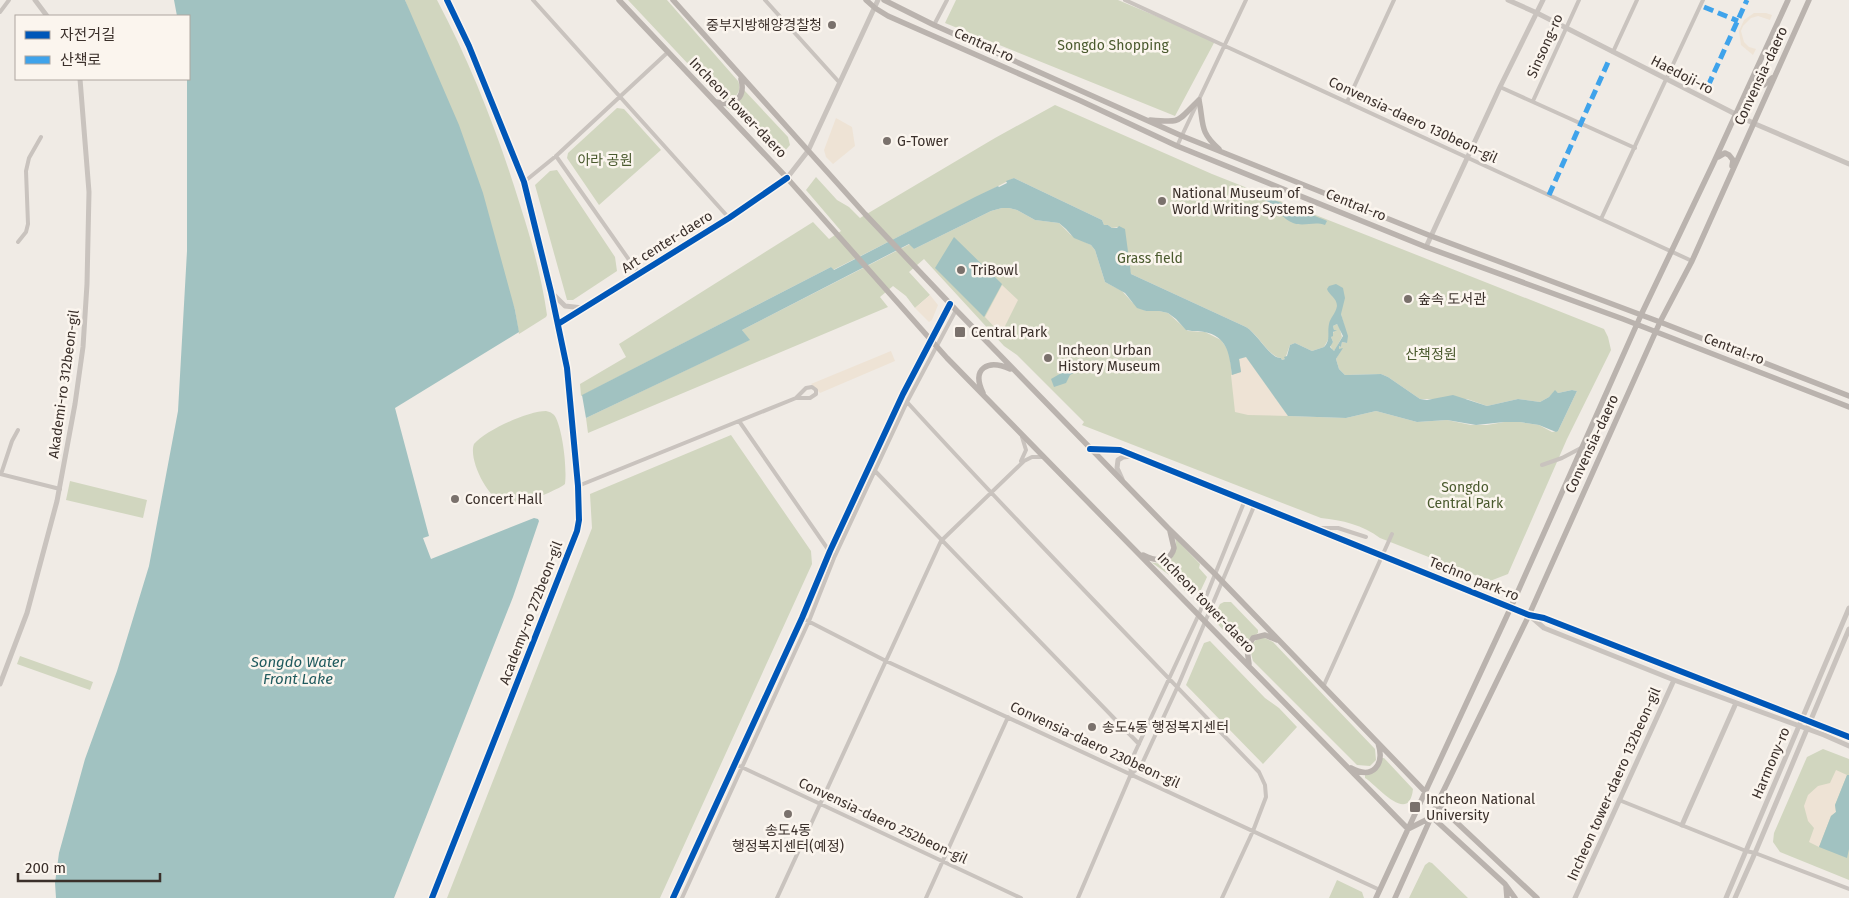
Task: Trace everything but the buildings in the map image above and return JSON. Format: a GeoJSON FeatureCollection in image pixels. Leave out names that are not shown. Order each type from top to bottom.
{"type":"FeatureCollection","features":[{"type":"Feature","properties":{"kind":"main road","name":"Incheon tower-daero"},"geometry":{"type":"LineString","coordinates":[[619,0],[787,178],[937,347],[1408,829]]}},
{"type":"Feature","properties":{"kind":"main road","name":"Incheon tower-daero"},"geometry":{"type":"LineString","coordinates":[[673,0],[741,78],[950,304],[1438,804],[1537,898]]}},
{"type":"Feature","properties":{"kind":"main road","name":"Central-ro"},"geometry":{"type":"LineString","coordinates":[[866,0],[875,8],[1177,146],[1426,247],[1637,324],[1849,406]]}},
{"type":"Feature","properties":{"kind":"main road","name":"Central-ro"},"geometry":{"type":"LineString","coordinates":[[884,0],[934,25],[1182,136],[1431,236],[1660,322],[1849,396]]}},
{"type":"Feature","properties":{"kind":"main road","name":"Convensia-daero"},"geometry":{"type":"LineString","coordinates":[[1511,607],[1641,315],[1736,115],[1788,0]]}},
{"type":"Feature","properties":{"kind":"main road","name":"Convensia-daero"},"geometry":{"type":"LineString","coordinates":[[1395,898],[1529,615],[1660,322],[1692,261],[1809,0]]}},
{"type":"Feature","properties":{"kind":"main road"},"geometry":{"type":"LineString","coordinates":[[1758,66],[1756,77],[1758,85],[1764,86],[1775,75]]}},
{"type":"Feature","properties":{"kind":"main road"},"geometry":{"type":"LineString","coordinates":[[716,102],[729,104],[738,99],[742,89],[741,78]]}},
{"type":"Feature","properties":{"kind":"main road"},"geometry":{"type":"LineString","coordinates":[[1144,120],[1177,122],[1199,100]]}},
{"type":"Feature","properties":{"kind":"main road"},"geometry":{"type":"LineString","coordinates":[[1199,100],[1203,131],[1210,142],[1222,152]]}},
{"type":"Feature","properties":{"kind":"main road"},"geometry":{"type":"LineString","coordinates":[[1713,164],[1721,154],[1727,154],[1733,160],[1732,170]]}},
{"type":"Feature","properties":{"kind":"main road"},"geometry":{"type":"LineString","coordinates":[[986,398],[979,381],[983,368],[995,364],[1015,371]]}},
{"type":"Feature","properties":{"kind":"main road"},"geometry":{"type":"LineString","coordinates":[[1139,553],[1157,561],[1170,556],[1174,544],[1168,528]]}},
{"type":"Feature","properties":{"kind":"main road"},"geometry":{"type":"LineString","coordinates":[[1376,898],[1511,607]]}},
{"type":"Feature","properties":{"kind":"main road"},"geometry":{"type":"LineString","coordinates":[[1251,667],[1246,651],[1248,644],[1253,638],[1265,635],[1281,642]]}},
{"type":"Feature","properties":{"kind":"main road"},"geometry":{"type":"LineString","coordinates":[[1345,764],[1361,772],[1374,770],[1379,764],[1380,757],[1375,738]]}},
{"type":"Feature","properties":{"kind":"main road"},"geometry":{"type":"LineString","coordinates":[[1408,829],[1432,817],[1506,884],[1515,898]]}},
{"type":"Feature","properties":{"kind":"main road"},"geometry":{"type":"LineString","coordinates":[[1506,884],[1507,898]]}},
{"type":"Feature","properties":{"kind":"street"},"geometry":{"type":"LineString","coordinates":[[0,12],[9,0]]}},
{"type":"Feature","properties":{"kind":"street"},"geometry":{"type":"LineString","coordinates":[[36,0],[46,15]]}},
{"type":"Feature","properties":{"kind":"street"},"geometry":{"type":"LineString","coordinates":[[447,0],[469,46],[524,182],[558,324]]}},
{"type":"Feature","properties":{"kind":"street"},"geometry":{"type":"LineString","coordinates":[[532,0],[729,218]]}},
{"type":"Feature","properties":{"kind":"street"},"geometry":{"type":"LineString","coordinates":[[765,0],[839,82]]}},
{"type":"Feature","properties":{"kind":"street","name":"Art center-daero"},"geometry":{"type":"LineString","coordinates":[[558,324],[729,218],[787,178],[808,151],[878,0]]}},
{"type":"Feature","properties":{"kind":"street"},"geometry":{"type":"LineString","coordinates":[[934,25],[947,0]]}},
{"type":"Feature","properties":{"kind":"street","name":"Convensia-daero 130beon-gil"},"geometry":{"type":"LineString","coordinates":[[1125,0],[1692,261]]}},
{"type":"Feature","properties":{"kind":"street"},"geometry":{"type":"LineString","coordinates":[[1177,146],[1226,46],[1246,0]]}},
{"type":"Feature","properties":{"kind":"street"},"geometry":{"type":"LineString","coordinates":[[1347,102],[1394,0]]}},
{"type":"Feature","properties":{"kind":"street","name":"Haedoji-ro"},"geometry":{"type":"LineString","coordinates":[[1508,0],[1736,115],[1849,164]]}},
{"type":"Feature","properties":{"kind":"street"},"geometry":{"type":"LineString","coordinates":[[1426,247],[1500,87],[1543,0]]}},
{"type":"Feature","properties":{"kind":"street","name":"Sinsong-ro"},"geometry":{"type":"LineString","coordinates":[[1533,101],[1579,0]]}},
{"type":"Feature","properties":{"kind":"street"},"geometry":{"type":"LineString","coordinates":[[1613,52],[1638,0]]}},
{"type":"Feature","properties":{"kind":"street"},"geometry":{"type":"LineString","coordinates":[[1601,219],[1703,0]]}},
{"type":"Feature","properties":{"kind":"street"},"geometry":{"type":"LineString","coordinates":[[524,182],[556,156],[667,53]]}},
{"type":"Feature","properties":{"kind":"street","name":"Akademi-ro 312beon-gil"},"geometry":{"type":"LineString","coordinates":[[0,684],[27,613],[48,538],[60,489],[82,356],[88,284],[89,192],[80,80]]}},
{"type":"Feature","properties":{"kind":"street"},"geometry":{"type":"LineString","coordinates":[[1500,87],[1634,148]]}},
{"type":"Feature","properties":{"kind":"street"},"geometry":{"type":"LineString","coordinates":[[18,242],[26,232],[28,224],[26,171],[29,158],[41,137]]}},
{"type":"Feature","properties":{"kind":"street"},"geometry":{"type":"LineString","coordinates":[[556,156],[639,274]]}},
{"type":"Feature","properties":{"kind":"street"},"geometry":{"type":"LineString","coordinates":[[551,292],[565,306],[584,308]]}},
{"type":"Feature","properties":{"kind":"street"},"geometry":{"type":"LineString","coordinates":[[673,898],[802,618],[830,551],[904,394],[950,304]]}},
{"type":"Feature","properties":{"kind":"street"},"geometry":{"type":"LineString","coordinates":[[682,898],[809,621],[834,558],[876,472],[907,402],[956,310]]}},
{"type":"Feature","properties":{"kind":"street","name":"Academy-ro 272beon-gil"},"geometry":{"type":"LineString","coordinates":[[432,898],[577,531],[579,520],[578,486],[567,368],[558,324]]}},
{"type":"Feature","properties":{"kind":"street"},"geometry":{"type":"LineString","coordinates":[[578,486],[796,398],[813,396],[816,392],[815,388],[808,387],[796,398]]}},
{"type":"Feature","properties":{"kind":"street"},"geometry":{"type":"LineString","coordinates":[[907,402],[1168,680],[1259,772],[1265,785],[1266,797],[1253,831],[1222,898]]}},
{"type":"Feature","properties":{"kind":"street"},"geometry":{"type":"LineString","coordinates":[[739,421],[834,558]]}},
{"type":"Feature","properties":{"kind":"street"},"geometry":{"type":"LineString","coordinates":[[18,430],[12,440],[0,474],[60,489]]}},
{"type":"Feature","properties":{"kind":"street"},"geometry":{"type":"LineString","coordinates":[[1017,467],[1026,450],[1026,444],[1020,434]]}},
{"type":"Feature","properties":{"kind":"street"},"geometry":{"type":"LineString","coordinates":[[1542,465],[1576,452],[1584,444]]}},
{"type":"Feature","properties":{"kind":"street","name":"Techno park-ro"},"geometry":{"type":"LineString","coordinates":[[1090,449],[1115,448],[1529,615],[1544,618],[1849,737]]}},
{"type":"Feature","properties":{"kind":"street"},"geometry":{"type":"LineString","coordinates":[[777,898],[941,541],[1017,467],[1032,456],[1040,456],[1045,459]]}},
{"type":"Feature","properties":{"kind":"street"},"geometry":{"type":"LineString","coordinates":[[1125,483],[1118,471],[1117,463],[1123,457],[1136,456]]}},
{"type":"Feature","properties":{"kind":"street"},"geometry":{"type":"LineString","coordinates":[[876,472],[1139,744]]}},
{"type":"Feature","properties":{"kind":"street"},"geometry":{"type":"LineString","coordinates":[[1131,774],[1130,763],[1199,614],[1245,500]]}},
{"type":"Feature","properties":{"kind":"street"},"geometry":{"type":"LineString","coordinates":[[1078,898],[1131,774],[1141,766],[1177,688],[1255,504]]}},
{"type":"Feature","properties":{"kind":"street"},"geometry":{"type":"LineString","coordinates":[[1315,528],[1338,528],[1366,538]]}},
{"type":"Feature","properties":{"kind":"street"},"geometry":{"type":"LineString","coordinates":[[1324,686],[1392,534]]}},
{"type":"Feature","properties":{"kind":"street","name":"Harmony-ro"},"geometry":{"type":"LineString","coordinates":[[1726,898],[1849,608]]}},
{"type":"Feature","properties":{"kind":"street","name":"Techno park-ro"},"geometry":{"type":"LineString","coordinates":[[1529,615],[1544,628],[1674,680],[1849,746]]}},
{"type":"Feature","properties":{"kind":"street","name":"Convensia-daero 230beon-gil"},"geometry":{"type":"LineString","coordinates":[[802,618],[886,661],[1380,890]]}},
{"type":"Feature","properties":{"kind":"street","name":"Harmony-ro"},"geometry":{"type":"LineString","coordinates":[[1735,898],[1756,853],[1849,629]]}},
{"type":"Feature","properties":{"kind":"street","name":"Incheon tower-daero 132beon-gil"},"geometry":{"type":"LineString","coordinates":[[1575,898],[1674,680]]}},
{"type":"Feature","properties":{"kind":"street"},"geometry":{"type":"LineString","coordinates":[[1682,825],[1736,703]]}},
{"type":"Feature","properties":{"kind":"street"},"geometry":{"type":"LineString","coordinates":[[926,898],[1008,718]]}},
{"type":"Feature","properties":{"kind":"street","name":"Convensia-daero 252beon-gil"},"geometry":{"type":"LineString","coordinates":[[735,764],[1021,898]]}},
{"type":"Feature","properties":{"kind":"street"},"geometry":{"type":"LineString","coordinates":[[1619,800],[1746,851],[1756,853],[1849,889]]}},
{"type":"Feature","properties":{"kind":"green space"},"geometry":{"type":"Polygon","coordinates":[[[405,0],[437,0],[462,50],[504,154],[533,247],[547,315],[519,334],[515,310],[405,0]]]}},
{"type":"Feature","properties":{"kind":"green space"},"geometry":{"type":"Polygon","coordinates":[[[628,0],[667,0],[738,81],[739,90],[736,95],[729,100],[721,99],[628,0]]]}},
{"type":"Feature","properties":{"kind":"green space","name":"Songdo Shopping"},"geometry":{"type":"Polygon","coordinates":[[[956,0],[1118,0],[1215,41],[1175,116],[945,23],[956,0]]]}},
{"type":"Feature","properties":{"kind":"green space"},"geometry":{"type":"Polygon","coordinates":[[[744,90],[788,137],[790,145],[783,153],[777,153],[741,115],[726,107],[744,90]]]}},
{"type":"Feature","properties":{"kind":"green space"},"geometry":{"type":"Polygon","coordinates":[[[1055,105],[1212,174],[1604,329],[1611,350],[1567,439],[1508,574],[1490,581],[1380,538],[1359,526],[1321,518],[1082,425],[1084,422],[1017,355],[1004,346],[924,259],[909,272],[930,295],[915,308],[906,296],[893,286],[880,297],[888,307],[588,433],[586,418],[749,340],[742,330],[910,244],[914,249],[991,211],[1002,208],[1017,210],[1035,220],[1059,223],[1071,235],[1091,245],[1095,250],[1105,282],[1122,291],[1132,302],[1146,311],[1168,313],[1188,331],[1205,332],[1221,340],[1229,351],[1232,374],[1239,358],[1246,357],[1288,416],[1346,418],[1376,411],[1417,422],[1447,420],[1471,425],[1487,425],[1520,422],[1539,425],[1552,432],[1558,431],[1577,391],[1572,390],[1558,393],[1555,391],[1540,402],[1518,399],[1487,406],[1467,399],[1420,399],[1381,374],[1345,375],[1339,369],[1336,359],[1341,350],[1338,349],[1339,346],[1341,347],[1342,342],[1347,343],[1341,314],[1329,324],[1329,338],[1324,347],[1312,351],[1295,343],[1290,345],[1285,359],[1282,360],[1268,350],[1246,327],[1131,274],[1119,227],[1112,228],[1104,225],[1102,220],[1014,178],[833,270],[831,267],[581,396],[580,384],[626,357],[619,344],[813,222],[829,239],[841,231],[806,190],[816,177],[837,200],[849,207],[860,218],[995,138],[1055,105]]]}},
{"type":"Feature","properties":{"kind":"green space","name":"아라 공원"},"geometry":{"type":"Polygon","coordinates":[[[617,108],[624,109],[661,150],[599,205],[567,158],[568,153],[617,108]]]}},
{"type":"Feature","properties":{"kind":"green space"},"geometry":{"type":"Polygon","coordinates":[[[557,170],[615,257],[617,271],[573,300],[567,300],[535,185],[550,171],[557,170]]]}},
{"type":"Feature","properties":{"kind":"green space"},"geometry":{"type":"Polygon","coordinates":[[[1337,324],[1342,337],[1333,351],[1330,345],[1333,342],[1331,337],[1334,331],[1333,326],[1337,324]]]}},
{"type":"Feature","properties":{"kind":"green space"},"geometry":{"type":"Polygon","coordinates":[[[546,411],[552,413],[555,417],[561,432],[565,460],[565,484],[522,502],[508,503],[497,499],[491,494],[477,468],[473,451],[474,444],[497,427],[529,414],[546,411]]]}},
{"type":"Feature","properties":{"kind":"green space"},"geometry":{"type":"Polygon","coordinates":[[[731,435],[811,551],[812,564],[660,898],[447,898],[592,528],[590,494],[731,435]]]}},
{"type":"Feature","properties":{"kind":"green space"},"geometry":{"type":"Polygon","coordinates":[[[70,481],[147,500],[143,518],[66,500],[70,481]]]}},
{"type":"Feature","properties":{"kind":"green space"},"geometry":{"type":"Polygon","coordinates":[[[1175,538],[1200,564],[1199,568],[1207,577],[1200,592],[1194,593],[1189,589],[1185,591],[1172,577],[1151,562],[1163,563],[1171,558],[1176,549],[1175,538]]]}},
{"type":"Feature","properties":{"kind":"green space"},"geometry":{"type":"Polygon","coordinates":[[[1231,602],[1258,630],[1258,633],[1248,640],[1244,649],[1239,647],[1213,619],[1220,604],[1231,602]]]}},
{"type":"Feature","properties":{"kind":"green space"},"geometry":{"type":"Polygon","coordinates":[[[1263,637],[1273,642],[1375,749],[1376,760],[1370,766],[1357,765],[1253,661],[1251,649],[1253,643],[1263,637]]]}},
{"type":"Feature","properties":{"kind":"green space"},"geometry":{"type":"Polygon","coordinates":[[[1210,641],[1265,698],[1279,708],[1297,727],[1263,764],[1186,685],[1204,643],[1210,641]]]}},
{"type":"Feature","properties":{"kind":"green space"},"geometry":{"type":"Polygon","coordinates":[[[20,656],[93,682],[90,690],[17,664],[20,656]]]}},
{"type":"Feature","properties":{"kind":"green space"},"geometry":{"type":"Polygon","coordinates":[[[1823,749],[1849,759],[1849,880],[1780,852],[1773,842],[1774,833],[1807,757],[1823,749]]]}},
{"type":"Feature","properties":{"kind":"green space"},"geometry":{"type":"Polygon","coordinates":[[[1382,758],[1413,789],[1410,799],[1406,804],[1399,804],[1392,800],[1365,778],[1365,775],[1374,772],[1378,768],[1382,758]]]}},
{"type":"Feature","properties":{"kind":"green space"},"geometry":{"type":"Polygon","coordinates":[[[1429,862],[1468,898],[1409,898],[1425,865],[1429,862]]]}},
{"type":"Feature","properties":{"kind":"green space"},"geometry":{"type":"Polygon","coordinates":[[[1337,880],[1362,892],[1364,898],[1329,898],[1337,880]]]}},
{"type":"Feature","properties":{"kind":"shaded area"},"geometry":{"type":"Polygon","coordinates":[[[1754,13],[1772,15],[1770,20],[1758,16],[1751,18],[1743,26],[1741,31],[1744,42],[1749,47],[1756,49],[1753,55],[1741,45],[1739,31],[1744,20],[1754,13]]]}},
{"type":"Feature","properties":{"kind":"shaded area"},"geometry":{"type":"Polygon","coordinates":[[[836,118],[852,127],[855,146],[833,164],[826,157],[824,150],[836,118]]]}},
{"type":"Feature","properties":{"kind":"shaded area"},"geometry":{"type":"Polygon","coordinates":[[[1002,285],[1018,300],[1001,334],[985,317],[1002,285]]]}},
{"type":"Feature","properties":{"kind":"shaded area"},"geometry":{"type":"Polygon","coordinates":[[[930,295],[938,305],[932,320],[929,322],[915,308],[930,295]]]}},
{"type":"Feature","properties":{"kind":"shaded area"},"geometry":{"type":"Polygon","coordinates":[[[891,351],[895,361],[820,393],[811,384],[891,351]]]}},
{"type":"Feature","properties":{"kind":"shaded area"},"geometry":{"type":"Polygon","coordinates":[[[1246,357],[1288,416],[1248,415],[1235,412],[1231,375],[1241,372],[1239,358],[1246,357]]]}},
{"type":"Feature","properties":{"kind":"shaded area"},"geometry":{"type":"Polygon","coordinates":[[[1836,770],[1847,775],[1835,805],[1836,812],[1831,816],[1819,847],[1809,842],[1814,828],[1808,821],[1804,806],[1808,795],[1818,786],[1830,783],[1836,770]]]}},
{"type":"Feature","properties":{"kind":"water","name":"Songdo Water Front Lake"},"geometry":{"type":"Polygon","coordinates":[[[174,0],[405,0],[459,125],[483,193],[515,310],[519,332],[395,408],[429,536],[423,538],[431,559],[534,518],[539,521],[513,597],[394,898],[56,898],[55,883],[59,853],[85,759],[117,671],[149,566],[178,411],[187,251],[187,80],[190,80],[190,15],[177,15],[174,0]]]}},
{"type":"Feature","properties":{"kind":"water"},"geometry":{"type":"Polygon","coordinates":[[[1014,178],[1102,220],[1104,225],[1112,228],[1119,226],[1125,229],[1131,274],[1246,327],[1273,355],[1282,360],[1287,356],[1290,345],[1295,343],[1312,351],[1324,347],[1328,339],[1328,328],[1337,306],[1336,301],[1327,289],[1329,286],[1336,284],[1343,288],[1345,298],[1341,314],[1348,336],[1347,343],[1342,342],[1341,347],[1339,346],[1339,349],[1343,348],[1336,359],[1339,369],[1345,375],[1381,374],[1420,399],[1427,400],[1453,395],[1487,406],[1518,399],[1540,402],[1549,397],[1555,390],[1558,393],[1572,390],[1577,391],[1556,432],[1539,425],[1520,422],[1476,425],[1447,420],[1417,422],[1376,411],[1346,418],[1288,416],[1246,357],[1239,359],[1241,372],[1232,375],[1228,351],[1221,340],[1208,333],[1186,330],[1168,313],[1146,311],[1137,308],[1125,293],[1105,282],[1095,250],[1091,245],[1074,238],[1059,223],[1035,220],[1017,210],[1002,208],[991,211],[914,249],[909,244],[742,330],[750,340],[586,418],[582,395],[831,267],[834,270],[975,197],[1007,183],[1006,181],[1014,178]],[[1337,324],[1333,326],[1334,330],[1337,330],[1333,332],[1331,337],[1333,342],[1330,347],[1334,351],[1343,336],[1337,324]]]}},
{"type":"Feature","properties":{"kind":"water"},"geometry":{"type":"Polygon","coordinates":[[[1266,197],[1327,221],[1325,225],[1293,223],[1265,200],[1266,197]]]}},
{"type":"Feature","properties":{"kind":"water","name":"TriBowl"},"geometry":{"type":"Polygon","coordinates":[[[954,237],[1002,284],[984,317],[935,268],[954,237]]]}},
{"type":"Feature","properties":{"kind":"water"},"geometry":{"type":"Polygon","coordinates":[[[1077,364],[1077,371],[1070,375],[1066,383],[1054,387],[1051,379],[1077,364]]]}},
{"type":"Feature","properties":{"kind":"water"},"geometry":{"type":"Polygon","coordinates":[[[1847,775],[1849,775],[1849,849],[1847,858],[1819,847],[1831,816],[1836,812],[1835,805],[1847,775]]]}},
{"type":"Feature","properties":{"kind":"marked path"},"geometry":{"type":"LineString","coordinates":[[1708,86],[1747,0]]}},
{"type":"Feature","properties":{"kind":"marked path"},"geometry":{"type":"LineString","coordinates":[[1704,7],[1738,21]]}},
{"type":"Feature","properties":{"kind":"marked path"},"geometry":{"type":"LineString","coordinates":[[1549,195],[1609,60]]}},
{"type":"Feature","properties":{"kind":"cycle path"},"geometry":{"type":"LineString","coordinates":[[432,898],[577,531],[579,520],[578,486],[567,368],[551,292],[524,182],[469,46],[447,0]]}},
{"type":"Feature","properties":{"kind":"cycle path"},"geometry":{"type":"LineString","coordinates":[[558,324],[729,218],[787,178]]}},
{"type":"Feature","properties":{"kind":"cycle path"},"geometry":{"type":"LineString","coordinates":[[673,898],[903,394],[950,304]]}},
{"type":"Feature","properties":{"kind":"cycle path"},"geometry":{"type":"LineString","coordinates":[[1090,449],[1120,450],[1529,615],[1544,618],[1849,737]]}},
{"type":"Feature","properties":{"kind":"place","name":"중부지방해양경찰청"},"geometry":{"type":"Point","coordinates":[832,25]}},
{"type":"Feature","properties":{"kind":"place","name":"G-Tower"},"geometry":{"type":"Point","coordinates":[887,141]}},
{"type":"Feature","properties":{"kind":"place","name":"National Museum of World Writing Systems"},"geometry":{"type":"Point","coordinates":[1162,201]}},
{"type":"Feature","properties":{"kind":"place","name":"TriBowl"},"geometry":{"type":"Point","coordinates":[961,270]}},
{"type":"Feature","properties":{"kind":"place","name":"숲속 도서관"},"geometry":{"type":"Point","coordinates":[1408,299]}},
{"type":"Feature","properties":{"kind":"place","name":"Central Park"},"geometry":{"type":"Point","coordinates":[960,332]}},
{"type":"Feature","properties":{"kind":"place","name":"Incheon Urban History Museum"},"geometry":{"type":"Point","coordinates":[1048,358]}},
{"type":"Feature","properties":{"kind":"place","name":"Concert Hall"},"geometry":{"type":"Point","coordinates":[455,499]}},
{"type":"Feature","properties":{"kind":"place","name":"송도4동 행정복지센터"},"geometry":{"type":"Point","coordinates":[1092,727]}},
{"type":"Feature","properties":{"kind":"place","name":"Incheon National University"},"geometry":{"type":"Point","coordinates":[1415,807]}},
{"type":"Feature","properties":{"kind":"place","name":"송도4동 행정복지센터(예정)"},"geometry":{"type":"Point","coordinates":[788,814]}},
{"type":"Feature","properties":{"kind":"park label","name":"Grass field"},"geometry":{"type":"Point","coordinates":[1150,258]}},
{"type":"Feature","properties":{"kind":"park label","name":"산책정원"},"geometry":{"type":"Point","coordinates":[1431,354]}},
{"type":"Feature","properties":{"kind":"park label","name":"Songdo Central Park"},"geometry":{"type":"Point","coordinates":[1465,496]}}]}
